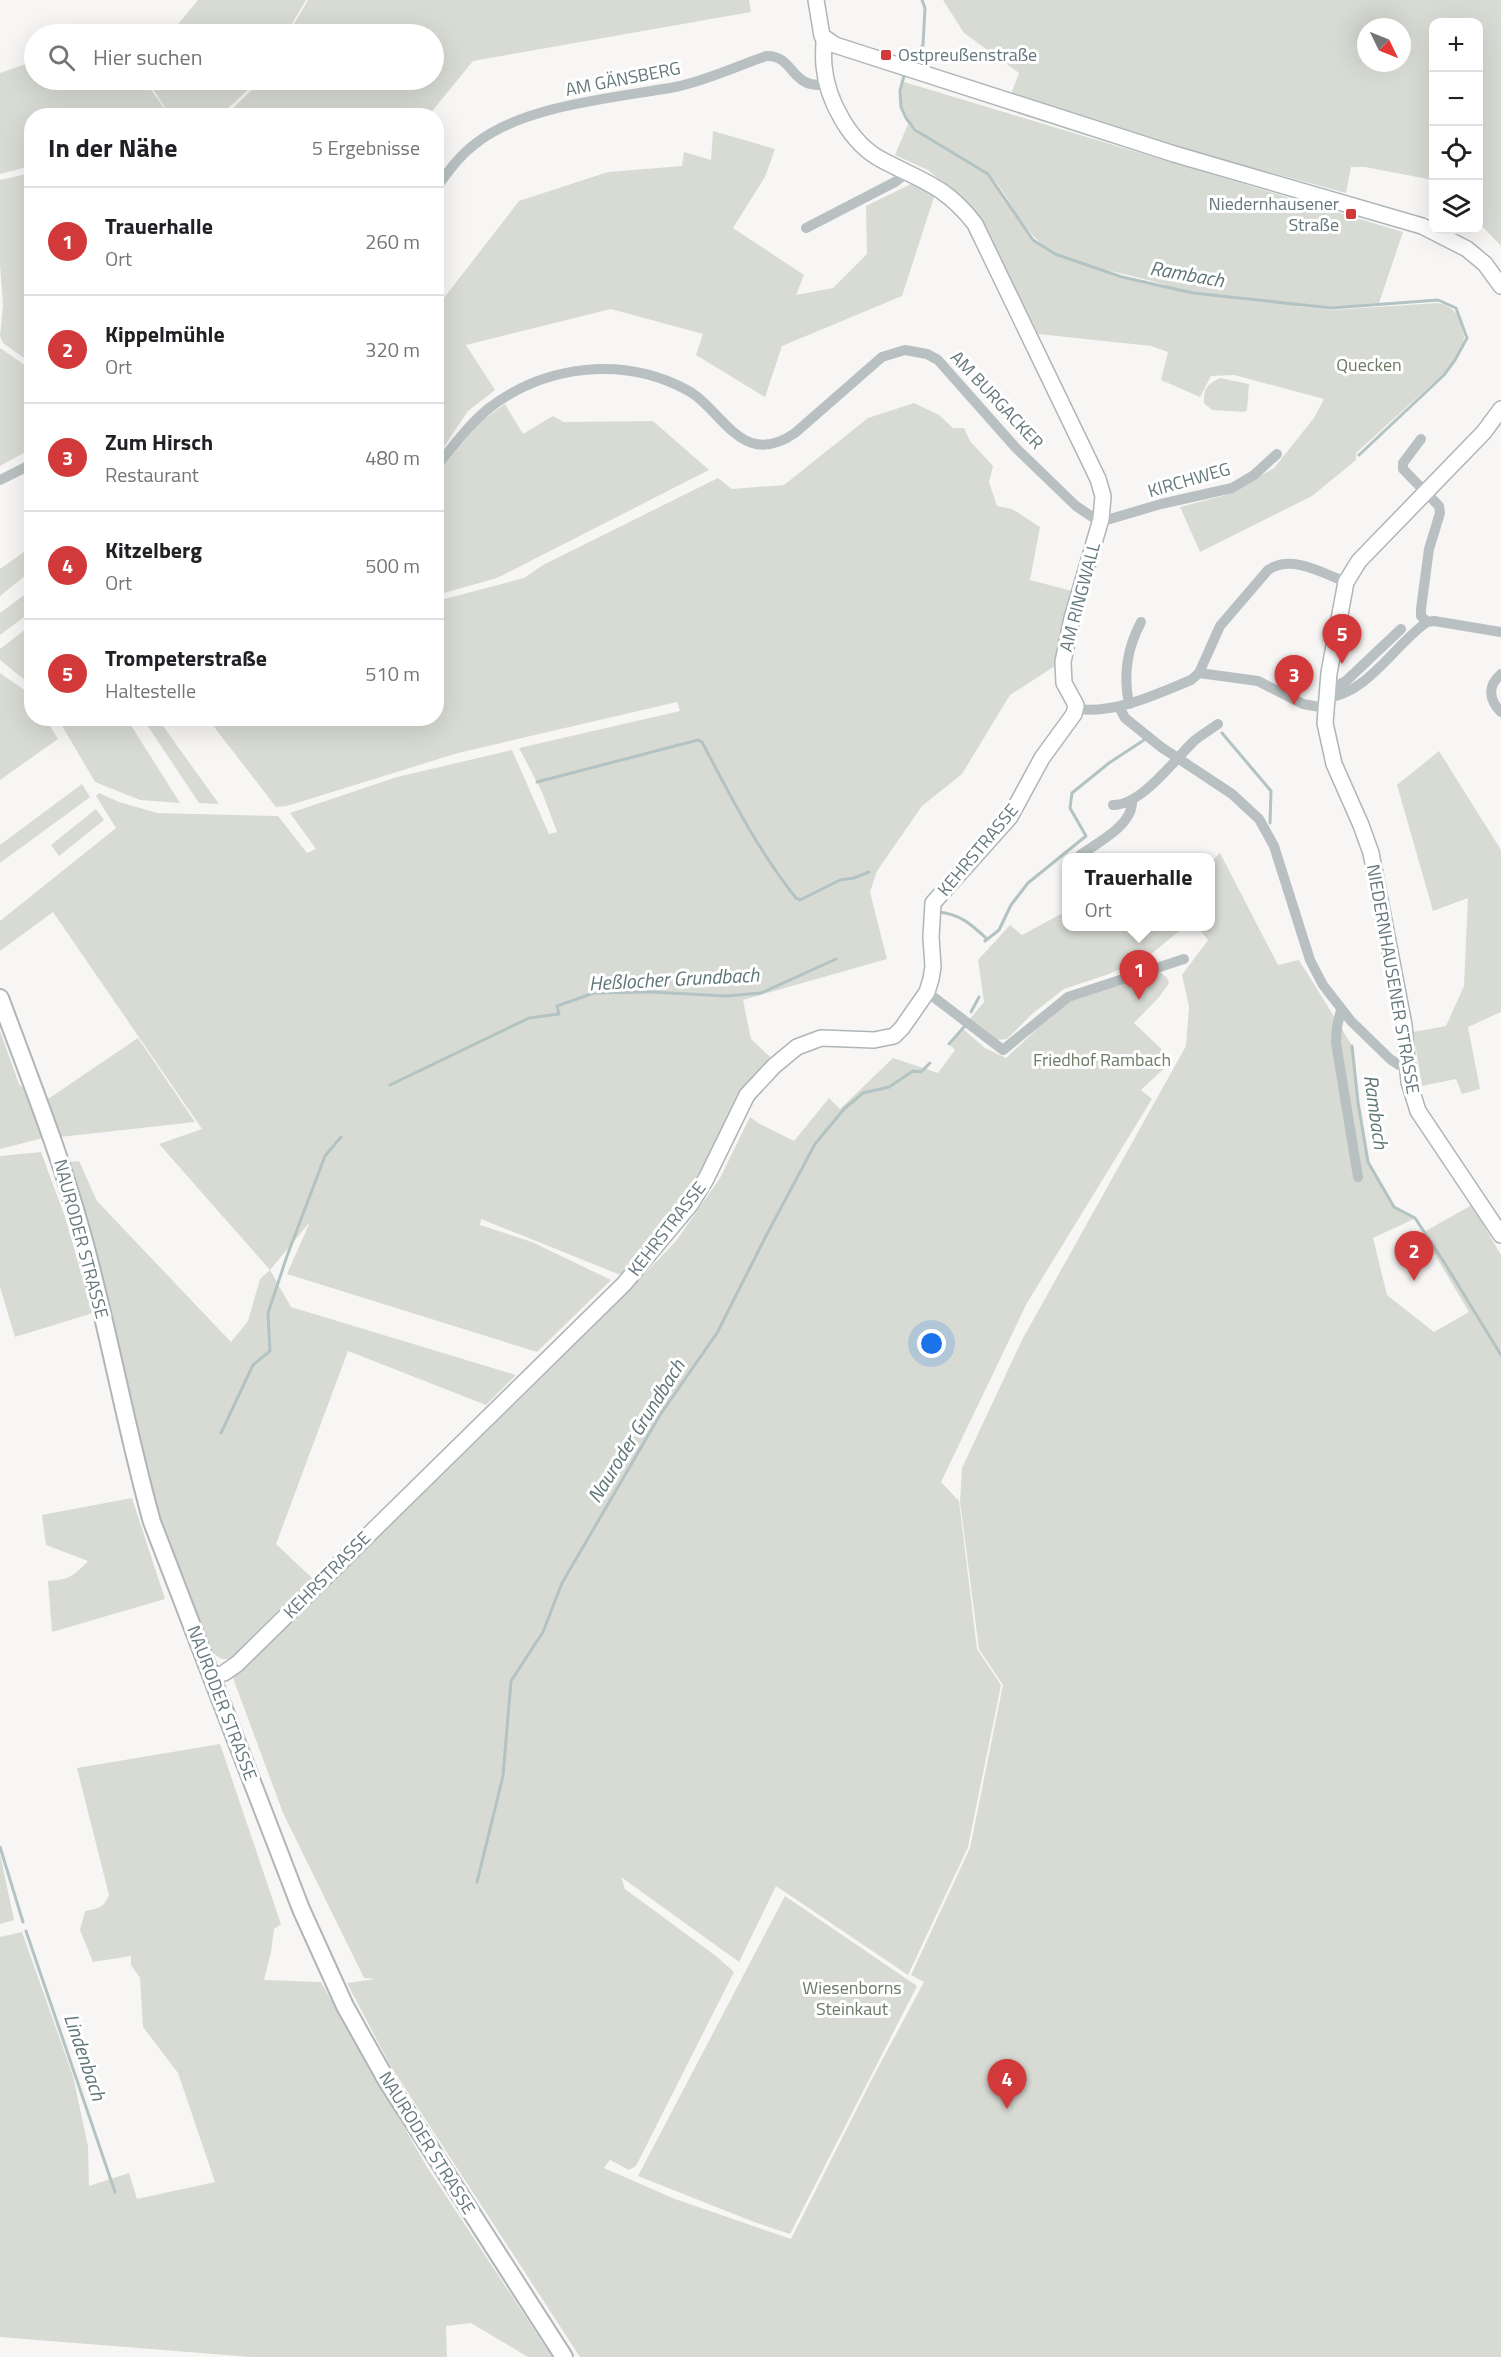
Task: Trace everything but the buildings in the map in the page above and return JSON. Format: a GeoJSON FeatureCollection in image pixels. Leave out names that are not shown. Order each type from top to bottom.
{"type":"FeatureCollection","features":[{"type":"Feature","properties":{"kind":"main road","name":"NAURODER STRASSE"},"geometry":{"type":"LineString","coordinates":[[0,998],[57,1153],[81,1229],[152,1522],[301,1909],[345,2006],[387,2081],[564,2357]]}},
{"type":"Feature","properties":{"kind":"street"},"geometry":{"type":"LineString","coordinates":[[816,0],[821,33],[830,42],[913,71],[1174,154],[1422,226],[1467,249],[1485,264],[1501,286]]}},
{"type":"Feature","properties":{"kind":"street"},"geometry":{"type":"LineString","coordinates":[[830,42],[823,63],[828,84],[839,114],[857,140],[881,160],[926,180],[948,195],[967,214],[982,235],[1094,468],[1103,496],[1101,519]]}},
{"type":"Feature","properties":{"kind":"street","name":"AM GÄNSBERG"},"geometry":{"type":"LineString","coordinates":[[444,178],[459,158],[488,135],[515,122],[564,107],[678,86],[766,56],[781,59],[807,84],[813,86],[828,84]]}},
{"type":"Feature","properties":{"kind":"street"},"geometry":{"type":"LineString","coordinates":[[806,228],[895,182],[908,172]]}},
{"type":"Feature","properties":{"kind":"street","name":"AM BURGACKER"},"geometry":{"type":"LineString","coordinates":[[444,457],[473,423],[502,399],[546,377],[567,372],[626,369],[671,383],[698,397],[745,440],[764,445],[784,440],[795,433],[882,357],[893,352],[916,350],[938,360],[1015,447],[1083,512],[1101,519]]}},
{"type":"Feature","properties":{"kind":"street","name":"NIEDERNHAUSENER STRASSE"},"geometry":{"type":"LineString","coordinates":[[1501,409],[1488,427],[1359,561],[1346,582],[1326,698],[1330,752],[1371,853],[1404,1025],[1411,1090],[1418,1111],[1501,1235]]}},
{"type":"Feature","properties":{"kind":"street"},"geometry":{"type":"LineString","coordinates":[[1421,439],[1403,463],[1403,469],[1439,506],[1440,513],[1429,549],[1421,609],[1421,616],[1427,622]]}},
{"type":"Feature","properties":{"kind":"street","name":"KIRCHWEG"},"geometry":{"type":"LineString","coordinates":[[1101,519],[1110,519],[1161,504],[1232,488],[1254,475],[1277,454]]}},
{"type":"Feature","properties":{"kind":"street"},"geometry":{"type":"LineString","coordinates":[[0,480],[24,468]]}},
{"type":"Feature","properties":{"kind":"street","name":"AM RINGWALL"},"geometry":{"type":"LineString","coordinates":[[1076,709],[1063,677],[1064,650],[1101,519]]}},
{"type":"Feature","properties":{"kind":"street"},"geometry":{"type":"LineString","coordinates":[[1076,709],[1103,710],[1124,705],[1191,680],[1199,673],[1220,626],[1268,570],[1277,564],[1301,565],[1346,582]]}},
{"type":"Feature","properties":{"kind":"street"},"geometry":{"type":"LineString","coordinates":[[1199,673],[1258,681],[1303,704],[1335,697],[1352,690],[1427,622],[1434,621],[1501,632]]}},
{"type":"Feature","properties":{"kind":"street"},"geometry":{"type":"LineString","coordinates":[[1140,622],[1127,660],[1125,717],[1177,759],[1232,794],[1265,826],[1291,895],[1310,960],[1323,985],[1341,1010],[1390,1059],[1399,1065],[1408,1066]]}},
{"type":"Feature","properties":{"kind":"street"},"geometry":{"type":"LineString","coordinates":[[1326,698],[1335,687],[1346,681],[1401,629]]}},
{"type":"Feature","properties":{"kind":"street"},"geometry":{"type":"LineString","coordinates":[[1501,674],[1494,681],[1491,692],[1492,702],[1501,712]]}},
{"type":"Feature","properties":{"kind":"street","name":"KEHRSTRASSE"},"geometry":{"type":"LineString","coordinates":[[212,1677],[224,1673],[237,1664],[624,1284],[690,1205],[706,1179],[747,1095],[774,1066],[797,1047],[821,1038],[874,1040],[894,1036],[902,1028],[927,992],[933,967],[931,937],[933,903],[1010,817],[1042,758],[1072,718],[1076,709]]}},
{"type":"Feature","properties":{"kind":"street"},"geometry":{"type":"LineString","coordinates":[[1113,804],[1124,804],[1132,800],[1198,738],[1218,724]]}},
{"type":"Feature","properties":{"kind":"street"},"geometry":{"type":"LineString","coordinates":[[1083,853],[1119,826],[1128,815],[1133,804],[1132,800]]}},
{"type":"Feature","properties":{"kind":"street"},"geometry":{"type":"LineString","coordinates":[[927,992],[1003,1050],[1068,997],[1184,959]]}},
{"type":"Feature","properties":{"kind":"street"},"geometry":{"type":"LineString","coordinates":[[1341,1010],[1336,1043],[1358,1177]]}},
{"type":"Feature","properties":{"kind":"green space"},"geometry":{"type":"Polygon","coordinates":[[[198,0],[306,0],[292,24],[178,24],[198,0]]]}},
{"type":"Feature","properties":{"kind":"green space"},"geometry":{"type":"Polygon","coordinates":[[[308,0],[749,0],[751,12],[473,61],[435,108],[233,108],[252,90],[444,90],[444,24],[294,24],[308,0]]]}},
{"type":"Feature","properties":{"kind":"green space"},"geometry":{"type":"Polygon","coordinates":[[[943,0],[1501,0],[1501,246],[1483,227],[1483,18],[1429,18],[1429,179],[1365,167],[1351,167],[1346,193],[1166,144],[1011,94],[1019,73],[964,33],[943,0]]]}},
{"type":"Feature","properties":{"kind":"green space"},"geometry":{"type":"Polygon","coordinates":[[[24,65],[24,90],[151,90],[164,108],[24,108],[24,168],[0,174],[0,73],[24,65]]]}},
{"type":"Feature","properties":{"kind":"green space","name":"Quecken"},"geometry":{"type":"Polygon","coordinates":[[[904,82],[1403,232],[1379,303],[1332,307],[1296,303],[1296,306],[1331,310],[1438,303],[1448,306],[1457,315],[1464,336],[1461,347],[1443,374],[1356,453],[1356,460],[1312,496],[1200,552],[1180,507],[1226,495],[1274,468],[1314,418],[1324,399],[1234,375],[1211,376],[1200,397],[1161,380],[1168,352],[1151,346],[1038,334],[985,228],[971,207],[928,170],[895,155],[908,124],[914,131],[987,174],[1032,240],[1054,255],[1122,277],[1165,288],[1166,285],[1069,259],[1044,246],[1026,228],[989,174],[935,142],[913,124],[904,113],[901,104],[904,82]]]}},
{"type":"Feature","properties":{"kind":"green space"},"geometry":{"type":"Polygon","coordinates":[[[154,90],[247,90],[228,108],[165,108],[154,90]]]}},
{"type":"Feature","properties":{"kind":"green space"},"geometry":{"type":"Polygon","coordinates":[[[713,131],[775,149],[765,177],[733,228],[804,275],[796,295],[833,288],[867,254],[866,206],[915,182],[935,194],[902,296],[782,346],[765,397],[696,355],[703,334],[611,309],[466,345],[495,390],[468,411],[444,447],[444,298],[519,201],[608,172],[682,166],[684,152],[711,160],[713,131]]]}},
{"type":"Feature","properties":{"kind":"green space"},"geometry":{"type":"Polygon","coordinates":[[[24,175],[24,358],[3,343],[0,336],[3,305],[0,265],[0,180],[24,175]]]}},
{"type":"Feature","properties":{"kind":"green space"},"geometry":{"type":"Polygon","coordinates":[[[0,348],[24,364],[24,453],[0,466],[0,348]]]}},
{"type":"Feature","properties":{"kind":"green space"},"geometry":{"type":"Polygon","coordinates":[[[1220,378],[1249,384],[1247,410],[1244,412],[1212,410],[1204,403],[1207,387],[1220,378]]]}},
{"type":"Feature","properties":{"kind":"green space"},"geometry":{"type":"Polygon","coordinates":[[[914,403],[939,415],[953,428],[964,428],[970,441],[993,466],[989,482],[997,506],[1012,509],[1040,527],[1030,580],[1076,592],[1055,666],[1010,695],[962,774],[922,806],[877,871],[870,892],[887,959],[743,1000],[751,1039],[771,1058],[742,1090],[731,1108],[711,1154],[674,1214],[623,1276],[481,1219],[480,1225],[532,1242],[611,1280],[537,1352],[287,1274],[310,1222],[270,1270],[159,1144],[202,1129],[53,912],[0,951],[0,921],[116,828],[96,796],[99,793],[119,802],[157,813],[278,816],[307,853],[316,849],[290,813],[397,777],[512,750],[549,834],[557,832],[542,792],[519,748],[680,711],[677,702],[458,753],[287,806],[276,807],[213,726],[444,726],[444,599],[524,578],[543,565],[718,478],[732,489],[784,485],[868,418],[914,403]]]}},
{"type":"Feature","properties":{"kind":"green space"},"geometry":{"type":"Polygon","coordinates":[[[505,404],[523,434],[553,416],[564,422],[653,421],[709,470],[497,578],[444,593],[444,466],[481,421],[505,404]]]}},
{"type":"Feature","properties":{"kind":"green space"},"geometry":{"type":"Polygon","coordinates":[[[24,552],[24,577],[0,596],[0,569],[24,552]]]}},
{"type":"Feature","properties":{"kind":"green space"},"geometry":{"type":"Polygon","coordinates":[[[24,595],[24,617],[0,635],[0,613],[24,595]]]}},
{"type":"Feature","properties":{"kind":"green space"},"geometry":{"type":"Polygon","coordinates":[[[24,630],[24,679],[0,660],[0,649],[24,630]]]}},
{"type":"Feature","properties":{"kind":"green space"},"geometry":{"type":"Polygon","coordinates":[[[0,673],[24,690],[24,726],[50,726],[58,739],[0,780],[0,673]]]}},
{"type":"Feature","properties":{"kind":"green space"},"geometry":{"type":"Polygon","coordinates":[[[62,726],[131,726],[180,803],[140,800],[95,782],[62,726]]]}},
{"type":"Feature","properties":{"kind":"green space"},"geometry":{"type":"Polygon","coordinates":[[[148,726],[163,726],[219,804],[199,803],[148,726]]]}},
{"type":"Feature","properties":{"kind":"green space"},"geometry":{"type":"Polygon","coordinates":[[[1439,751],[1501,850],[1501,1012],[1468,1027],[1480,1089],[1462,1094],[1456,1079],[1422,1086],[1413,1032],[1446,1026],[1464,986],[1468,898],[1433,911],[1397,785],[1439,751]]]}},
{"type":"Feature","properties":{"kind":"green space"},"geometry":{"type":"Polygon","coordinates":[[[82,784],[90,797],[0,863],[0,845],[82,784]]]}},
{"type":"Feature","properties":{"kind":"green space"},"geometry":{"type":"Polygon","coordinates":[[[96,809],[104,820],[59,856],[51,845],[96,809]]]}},
{"type":"Feature","properties":{"kind":"green space","name":"Friedhof Rambach"},"geometry":{"type":"Polygon","coordinates":[[[1220,853],[1278,965],[1299,960],[1353,1047],[1357,1103],[1368,1162],[1394,1208],[1414,1219],[1373,1238],[1387,1295],[1434,1332],[1469,1312],[1422,1233],[1472,1205],[1501,1255],[1501,2357],[580,2357],[390,2065],[347,1983],[376,1979],[364,1978],[283,1813],[233,1678],[613,1307],[676,1241],[720,1178],[750,1117],[794,1141],[829,1098],[840,1109],[893,1058],[938,1073],[955,1050],[950,1045],[963,1029],[985,1048],[1006,1058],[1068,1000],[1159,971],[1167,978],[1169,983],[1159,997],[1134,1023],[1173,1060],[1141,1090],[1152,1099],[1027,1303],[941,1482],[959,1501],[977,1649],[1001,1685],[968,1847],[908,1975],[776,1886],[739,1962],[621,1877],[625,1889],[716,1956],[734,1972],[636,2166],[629,2170],[610,2160],[604,2168],[675,2199],[791,2239],[924,1982],[911,1975],[970,1848],[1003,1685],[979,1649],[960,1502],[962,1468],[1022,1340],[1186,1046],[1189,1007],[1182,975],[1208,940],[1201,931],[1215,931],[1215,858],[1220,853]]]}},
{"type":"Feature","properties":{"kind":"green space"},"geometry":{"type":"Polygon","coordinates":[[[1061,914],[1062,931],[1179,931],[1149,956],[1109,974],[1064,989],[1032,1014],[1007,1039],[996,1040],[969,1020],[984,1002],[978,960],[1010,925],[1022,935],[1061,914]]]}},
{"type":"Feature","properties":{"kind":"green space"},"geometry":{"type":"Polygon","coordinates":[[[0,1031],[19,1084],[23,1088],[43,1138],[0,1149],[0,1031]]]}},
{"type":"Feature","properties":{"kind":"green space"},"geometry":{"type":"Polygon","coordinates":[[[138,1038],[195,1122],[60,1137],[45,1101],[138,1038]]]}},
{"type":"Feature","properties":{"kind":"green space"},"geometry":{"type":"Polygon","coordinates":[[[41,1152],[65,1217],[93,1313],[15,1337],[0,1287],[0,1156],[41,1152]]]}},
{"type":"Feature","properties":{"kind":"green space"},"geometry":{"type":"Polygon","coordinates":[[[79,1161],[97,1201],[231,1342],[248,1321],[260,1279],[270,1270],[291,1307],[516,1375],[486,1405],[348,1351],[276,1544],[312,1578],[231,1659],[221,1659],[211,1651],[159,1515],[70,1162],[79,1161]]]}},
{"type":"Feature","properties":{"kind":"green space"},"geometry":{"type":"Polygon","coordinates":[[[132,1498],[165,1599],[52,1632],[48,1581],[61,1580],[70,1576],[88,1561],[46,1545],[42,1515],[132,1498]]]}},
{"type":"Feature","properties":{"kind":"green space"},"geometry":{"type":"Polygon","coordinates":[[[220,1744],[281,1924],[274,1929],[264,1980],[321,1982],[427,2167],[552,2357],[528,2357],[471,2323],[446,2326],[447,2357],[251,2357],[0,2337],[0,1937],[22,1932],[73,2076],[88,2146],[89,2186],[129,2173],[137,2199],[215,2182],[178,2073],[143,2027],[140,1978],[131,1965],[131,1956],[93,1962],[80,1930],[85,1911],[100,1907],[109,1895],[77,1768],[220,1744]]]}},
{"type":"Feature","properties":{"kind":"green space"},"geometry":{"type":"Polygon","coordinates":[[[0,1854],[14,1920],[0,1924],[0,1854]]]}},
{"type":"Feature","properties":{"kind":"green space","name":"Wiesenborns Steinkaut"},"geometry":{"type":"Polygon","coordinates":[[[785,1896],[917,1986],[790,2234],[638,2176],[785,1896]]]}},
{"type":"Feature","properties":{"kind":"waterway","name":"Rambach"},"geometry":{"type":"LineString","coordinates":[[908,63],[923,45],[925,8],[922,0]]}},
{"type":"Feature","properties":{"kind":"waterway","name":"Rambach"},"geometry":{"type":"LineString","coordinates":[[905,72],[900,91],[901,107],[915,130],[988,174],[1033,240],[1055,254],[1122,277],[1193,293],[1331,308],[1438,300],[1456,308],[1467,338],[1455,360],[1444,375],[1359,455]]}},
{"type":"Feature","properties":{"kind":"waterway","name":"Rambach"},"geometry":{"type":"LineString","coordinates":[[1222,733],[1271,791],[1270,823]]}},
{"type":"Feature","properties":{"kind":"waterway"},"geometry":{"type":"LineString","coordinates":[[537,782],[698,740],[702,742],[757,842],[796,898],[800,900],[840,880],[869,872]]}},
{"type":"Feature","properties":{"kind":"waterway"},"geometry":{"type":"LineString","coordinates":[[1065,853],[1086,836],[1070,808],[1072,793],[1109,763],[1144,740]]}},
{"type":"Feature","properties":{"kind":"waterway"},"geometry":{"type":"LineString","coordinates":[[985,941],[999,930],[1011,905],[1028,883],[1062,855]]}},
{"type":"Feature","properties":{"kind":"waterway"},"geometry":{"type":"LineString","coordinates":[[938,912],[953,915],[965,921],[987,939]]}},
{"type":"Feature","properties":{"kind":"waterway","name":"Heßlocher Grundbach"},"geometry":{"type":"LineString","coordinates":[[390,1085],[529,1018],[559,1014],[557,1006],[594,993],[652,992],[726,996],[761,993],[836,959]]}},
{"type":"Feature","properties":{"kind":"waterway"},"geometry":{"type":"LineString","coordinates":[[971,1012],[979,997]]}},
{"type":"Feature","properties":{"kind":"waterway"},"geometry":{"type":"LineString","coordinates":[[949,1044],[964,1027]]}},
{"type":"Feature","properties":{"kind":"waterway","name":"Rambach"},"geometry":{"type":"LineString","coordinates":[[1352,1046],[1368,1162],[1394,1207],[1415,1218],[1501,1355]]}},
{"type":"Feature","properties":{"kind":"waterway","name":"Nauroder Grundbach"},"geometry":{"type":"LineString","coordinates":[[477,1882],[503,1776],[511,1681],[543,1632],[562,1583],[660,1415],[717,1333],[815,1144],[844,1109],[863,1093],[889,1087],[913,1071],[921,1072],[930,1063]]}},
{"type":"Feature","properties":{"kind":"waterway","name":"Heßlocher Grundbach"},"geometry":{"type":"LineString","coordinates":[[221,1433],[253,1365],[270,1351],[268,1313],[325,1156],[341,1137]]}},
{"type":"Feature","properties":{"kind":"waterway","name":"Lindenbach"},"geometry":{"type":"LineString","coordinates":[[0,1847],[23,1922]]}},
{"type":"Feature","properties":{"kind":"waterway","name":"Lindenbach"},"geometry":{"type":"LineString","coordinates":[[26,1931],[115,2192]]}},
{"type":"Feature","properties":{"kind":"place","name":"Ostpreußenstraße"},"geometry":{"type":"Point","coordinates":[886,55]}},
{"type":"Feature","properties":{"kind":"place","name":"Niedernhausener Straße"},"geometry":{"type":"Point","coordinates":[1351,214]}},
{"type":"Feature","properties":{"kind":"place","name":"Trompeterstraße"},"geometry":{"type":"Point","coordinates":[1342,664]}},
{"type":"Feature","properties":{"kind":"place","name":"Zum Hirsch"},"geometry":{"type":"Point","coordinates":[1294,705]}},
{"type":"Feature","properties":{"kind":"place","name":"Trauerhalle"},"geometry":{"type":"Point","coordinates":[1139,1000]}},
{"type":"Feature","properties":{"kind":"place","name":"Kippelmühle"},"geometry":{"type":"Point","coordinates":[1414,1281]}},
{"type":"Feature","properties":{"kind":"place","name":"Kitzelberg"},"geometry":{"type":"Point","coordinates":[1007,2109]}}]}
